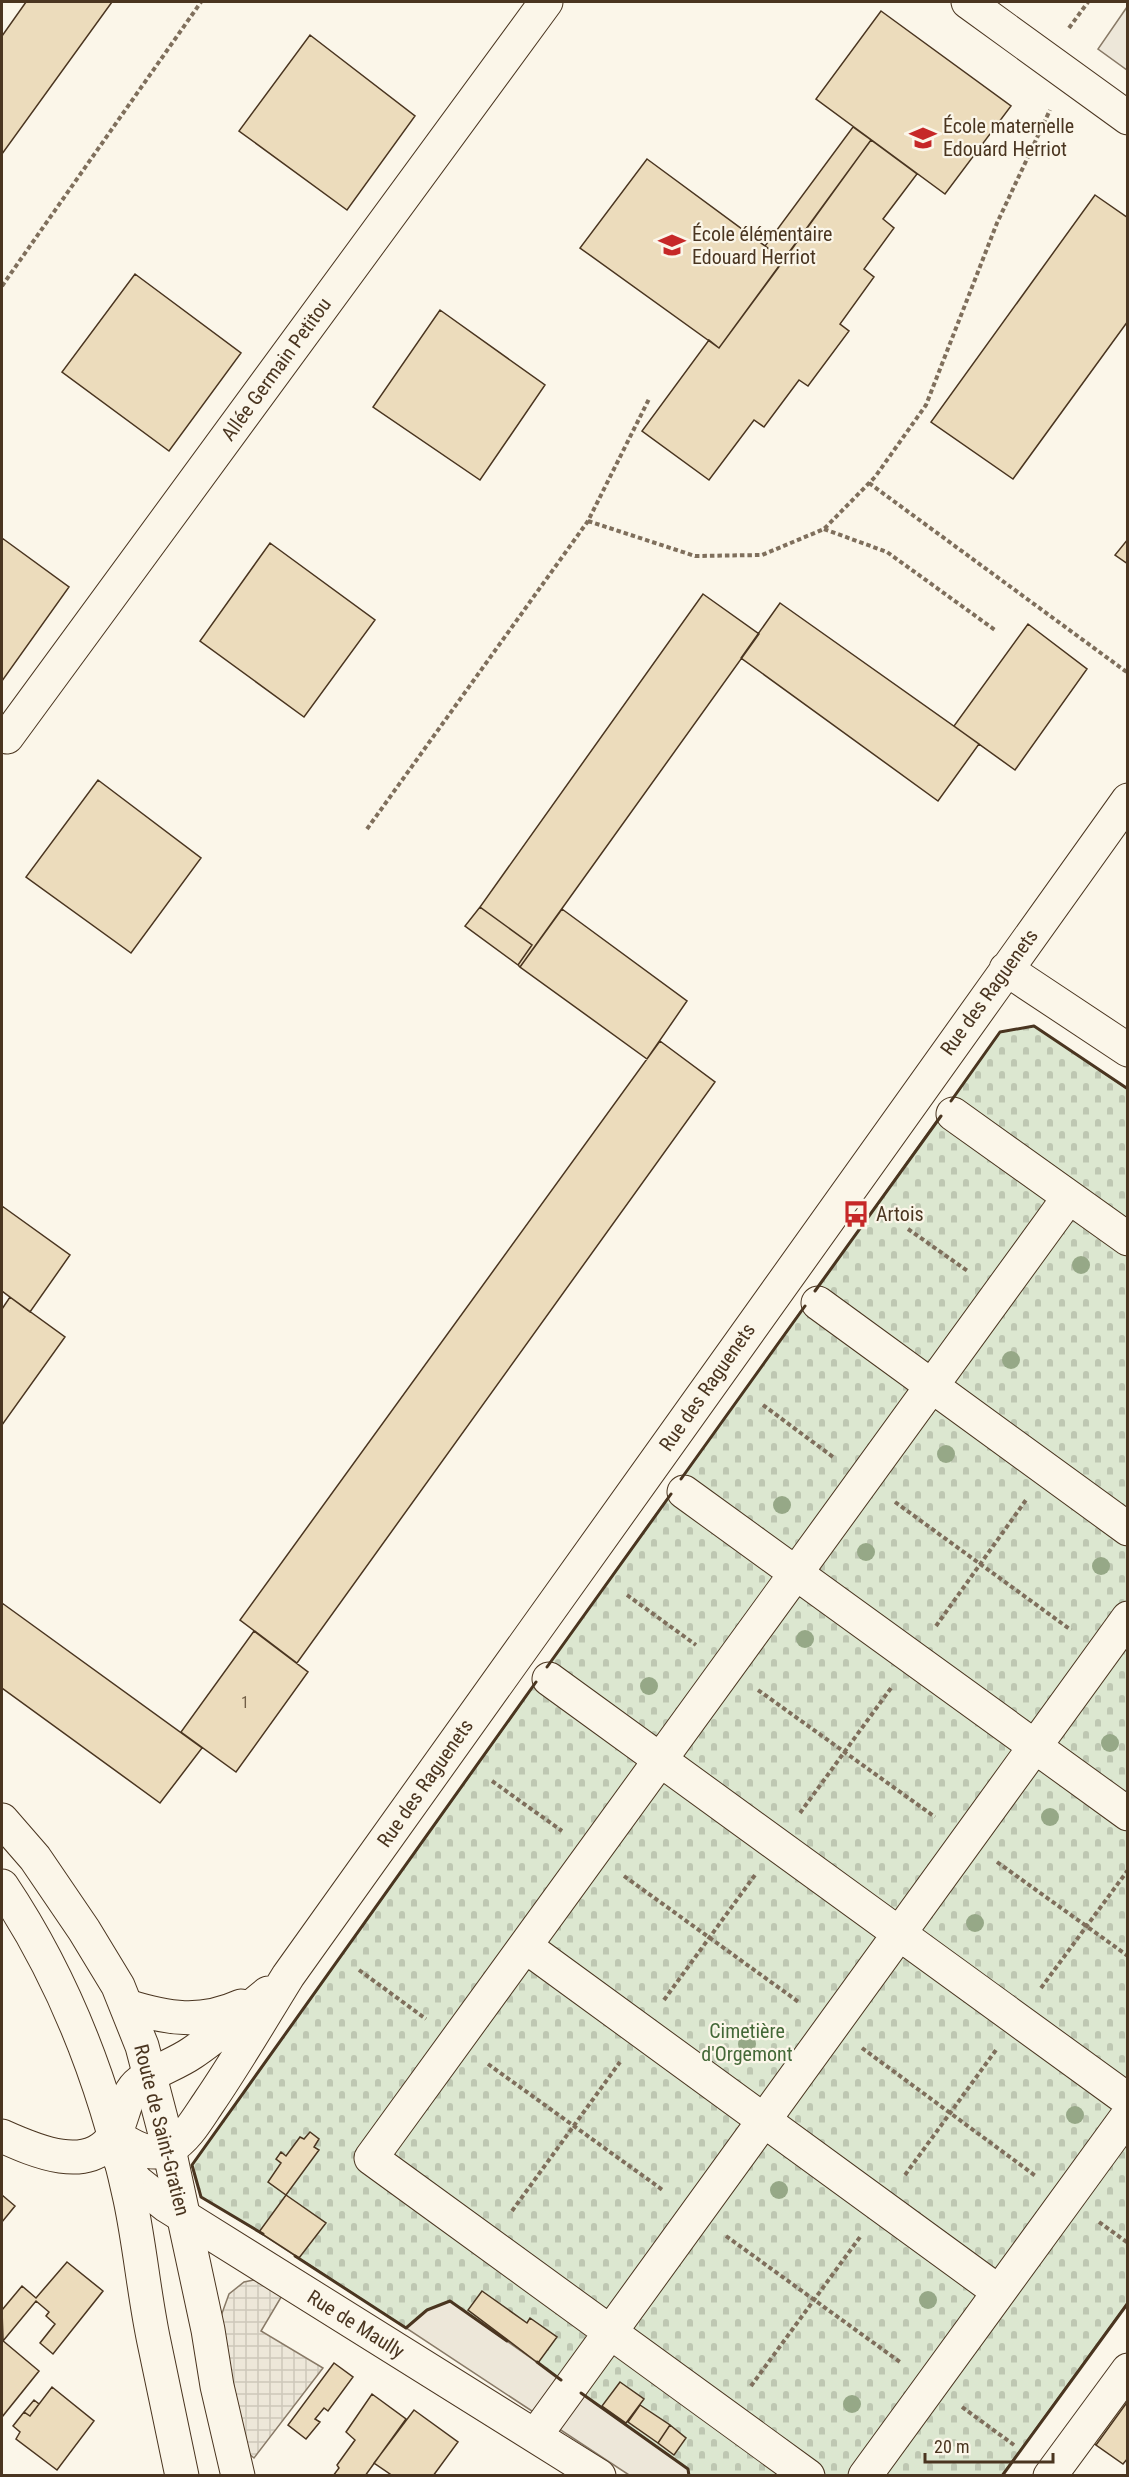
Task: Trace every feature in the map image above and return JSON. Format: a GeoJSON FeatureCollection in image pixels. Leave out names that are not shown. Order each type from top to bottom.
{"type":"FeatureCollection","features":[{"type":"Feature","properties":{"kind":"street","name":"Allée Germain Petitou"},"geometry":{"type":"LineString","coordinates":[[7,737],[546,2]]}},
{"type":"Feature","properties":{"kind":"street"},"geometry":{"type":"LineString","coordinates":[[968,2],[1128,118]]}},
{"type":"Feature","properties":{"kind":"street","name":"Rue des Raguenets"},"geometry":{"type":"LineString","coordinates":[[169,2149],[187,2133],[206,2107],[277,1985],[1128,800]]}},
{"type":"Feature","properties":{"kind":"street"},"geometry":{"type":"LineString","coordinates":[[1006,969],[1128,1050]]}},
{"type":"Feature","properties":{"kind":"street"},"geometry":{"type":"LineString","coordinates":[[953,1114],[1128,1239]]}},
{"type":"Feature","properties":{"kind":"street"},"geometry":{"type":"LineString","coordinates":[[808,2475],[371,2158],[1069,1197]]}},
{"type":"Feature","properties":{"kind":"street"},"geometry":{"type":"LineString","coordinates":[[818,1304],[1128,1529]]}},
{"type":"Feature","properties":{"kind":"street"},"geometry":{"type":"LineString","coordinates":[[684,1492],[1128,1814]]}},
{"type":"Feature","properties":{"kind":"street"},"geometry":{"type":"LineString","coordinates":[[535,2436],[1128,1618]]}},
{"type":"Feature","properties":{"kind":"street"},"geometry":{"type":"LineString","coordinates":[[549,1679],[1128,2100]]}},
{"type":"Feature","properties":{"kind":"street","name":"Route de Saint-Gratien"},"geometry":{"type":"LineString","coordinates":[[2,1820],[35,1858],[84,1930],[127,2007],[151,2075],[169,2149],[208,2330],[217,2386],[238,2475]]}},
{"type":"Feature","properties":{"kind":"street"},"geometry":{"type":"LineString","coordinates":[[2,1886],[63,1994],[94,2073],[118,2149],[130,2200],[154,2342],[182,2475]]}},
{"type":"Feature","properties":{"kind":"street"},"geometry":{"type":"LineString","coordinates":[[525,1946],[999,2292]]}},
{"type":"Feature","properties":{"kind":"street","name":"Rue des Raguenets"},"geometry":{"type":"LineString","coordinates":[[127,2007],[178,2018],[209,2018],[227,2012],[277,1985]]}},
{"type":"Feature","properties":{"kind":"street","name":"Rue des Raguenets"},"geometry":{"type":"LineString","coordinates":[[118,2149],[137,2085],[195,2051],[277,1985]]}},
{"type":"Feature","properties":{"kind":"street"},"geometry":{"type":"LineString","coordinates":[[865,2475],[1128,2115]]}},
{"type":"Feature","properties":{"kind":"street"},"geometry":{"type":"LineString","coordinates":[[2,2136],[34,2150],[62,2157],[84,2156],[107,2145],[118,2149],[152,2152],[169,2149]]}},
{"type":"Feature","properties":{"kind":"street","name":"Rue de Maully"},"geometry":{"type":"LineString","coordinates":[[118,2149],[147,2192],[599,2475]]}},
{"type":"Feature","properties":{"kind":"street"},"geometry":{"type":"LineString","coordinates":[[1050,2475],[1128,2370]]}},
{"type":"Feature","properties":{"kind":"path"},"geometry":{"type":"LineString","coordinates":[[2,286],[201,2]]}},
{"type":"Feature","properties":{"kind":"path"},"geometry":{"type":"LineString","coordinates":[[588,521],[695,556],[762,555],[824,529],[869,483],[926,405],[997,223],[1066,74],[1068,29],[1088,2]]}},
{"type":"Feature","properties":{"kind":"path"},"geometry":{"type":"LineString","coordinates":[[367,829],[588,521],[649,399]]}},
{"type":"Feature","properties":{"kind":"path"},"geometry":{"type":"LineString","coordinates":[[869,483],[1128,673]]}},
{"type":"Feature","properties":{"kind":"path"},"geometry":{"type":"LineString","coordinates":[[824,529],[887,552],[995,630]]}},
{"type":"Feature","properties":{"kind":"path"},"geometry":{"type":"LineString","coordinates":[[908,1229],[999,1294]]}},
{"type":"Feature","properties":{"kind":"path"},"geometry":{"type":"LineString","coordinates":[[763,1405],[1102,1652]]}},
{"type":"Feature","properties":{"kind":"path"},"geometry":{"type":"LineString","coordinates":[[627,1595],[1128,1956]]}},
{"type":"Feature","properties":{"kind":"path"},"geometry":{"type":"LineString","coordinates":[[728,2417],[1128,1870]]}},
{"type":"Feature","properties":{"kind":"green space","name":"Cimetière d'Orgemont"},"geometry":{"type":"Polygon","coordinates":[[[1034,1026],[1127,1089],[1127,2303],[1002,2475],[689,2475],[688,2469],[450,2301],[427,2310],[406,2328],[201,2197],[192,2165],[1000,1032],[1034,1026]]]}},
{"type":"Feature","properties":{"kind":"shaded area"},"geometry":{"type":"Polygon","coordinates":[[[1127,7],[1127,70],[1098,49],[1127,7]]]}},
{"type":"Feature","properties":{"kind":"shaded area"},"geometry":{"type":"Polygon","coordinates":[[[259,2279],[283,2294],[261,2331],[323,2368],[254,2458],[248,2453],[222,2349],[221,2316],[229,2294],[244,2282],[259,2279]]]}},
{"type":"Feature","properties":{"kind":"shaded area"},"geometry":{"type":"Polygon","coordinates":[[[450,2301],[688,2469],[689,2475],[629,2475],[406,2328],[427,2310],[450,2301]]]}},
{"type":"Feature","properties":{"kind":"building"},"geometry":{"type":"Polygon","coordinates":[[[26,2],[112,2],[2,154],[2,36],[26,2]]]}},
{"type":"Feature","properties":{"kind":"building"},"geometry":{"type":"Polygon","coordinates":[[[881,11],[1011,106],[945,194],[816,99],[881,11]]]}},
{"type":"Feature","properties":{"kind":"building"},"geometry":{"type":"Polygon","coordinates":[[[310,35],[415,116],[347,210],[239,131],[310,35]]]}},
{"type":"Feature","properties":{"kind":"building"},"geometry":{"type":"Polygon","coordinates":[[[853,127],[871,140],[784,260],[765,246],[853,127]]]}},
{"type":"Feature","properties":{"kind":"building"},"geometry":{"type":"Polygon","coordinates":[[[871,140],[917,174],[883,219],[894,228],[864,269],[874,277],[840,324],[849,331],[808,386],[799,380],[764,427],[754,420],[709,480],[642,431],[709,340],[719,348],[871,140]]]}},
{"type":"Feature","properties":{"kind":"building"},"geometry":{"type":"Polygon","coordinates":[[[647,159],[784,260],[719,348],[580,248],[647,159]]]}},
{"type":"Feature","properties":{"kind":"building"},"geometry":{"type":"Polygon","coordinates":[[[1095,195],[1128,218],[1128,321],[1013,479],[931,422],[1095,195]]]}},
{"type":"Feature","properties":{"kind":"building"},"geometry":{"type":"Polygon","coordinates":[[[135,274],[241,353],[169,451],[62,372],[135,274]]]}},
{"type":"Feature","properties":{"kind":"building"},"geometry":{"type":"Polygon","coordinates":[[[440,310],[545,385],[480,480],[373,407],[440,310]]]}},
{"type":"Feature","properties":{"kind":"building"},"geometry":{"type":"Polygon","coordinates":[[[2,538],[69,587],[2,681],[2,538]]]}},
{"type":"Feature","properties":{"kind":"building"},"geometry":{"type":"Polygon","coordinates":[[[1128,539],[1128,564],[1115,555],[1128,539]]]}},
{"type":"Feature","properties":{"kind":"building"},"geometry":{"type":"Polygon","coordinates":[[[270,543],[375,620],[304,717],[200,641],[270,543]]]}},
{"type":"Feature","properties":{"kind":"building"},"geometry":{"type":"Polygon","coordinates":[[[703,594],[759,634],[520,967],[518,965],[532,945],[480,907],[703,594]]]}},
{"type":"Feature","properties":{"kind":"building"},"geometry":{"type":"Polygon","coordinates":[[[780,603],[979,744],[938,801],[741,658],[780,603]]]}},
{"type":"Feature","properties":{"kind":"building"},"geometry":{"type":"Polygon","coordinates":[[[1028,624],[1087,669],[1015,770],[954,726],[1028,624]]]}},
{"type":"Feature","properties":{"kind":"building"},"geometry":{"type":"Polygon","coordinates":[[[98,780],[201,858],[131,953],[26,877],[98,780]]]}},
{"type":"Feature","properties":{"kind":"building"},"geometry":{"type":"Polygon","coordinates":[[[480,907],[532,945],[518,965],[465,926],[480,907]]]}},
{"type":"Feature","properties":{"kind":"building"},"geometry":{"type":"Polygon","coordinates":[[[562,909],[687,1001],[647,1059],[520,967],[562,909]]]}},
{"type":"Feature","properties":{"kind":"building"},"geometry":{"type":"Polygon","coordinates":[[[660,1041],[715,1082],[297,1663],[240,1620],[660,1041]]]}},
{"type":"Feature","properties":{"kind":"building"},"geometry":{"type":"Polygon","coordinates":[[[2,1206],[70,1255],[30,1312],[2,1291],[2,1206]]]}},
{"type":"Feature","properties":{"kind":"building"},"geometry":{"type":"Polygon","coordinates":[[[10,1297],[65,1337],[2,1425],[2,1309],[10,1297]]]}},
{"type":"Feature","properties":{"kind":"building"},"geometry":{"type":"Polygon","coordinates":[[[2,1603],[202,1748],[160,1803],[2,1688],[2,1603]]]}},
{"type":"Feature","properties":{"kind":"building"},"geometry":{"type":"Polygon","coordinates":[[[254,1631],[308,1672],[236,1772],[181,1732],[254,1631]]]}},
{"type":"Feature","properties":{"kind":"building"},"geometry":{"type":"Polygon","coordinates":[[[310,2132],[319,2139],[314,2147],[319,2150],[286,2195],[268,2182],[281,2163],[276,2159],[281,2152],[286,2156],[300,2137],[304,2139],[310,2132]]]}},
{"type":"Feature","properties":{"kind":"building"},"geometry":{"type":"Polygon","coordinates":[[[2,2195],[15,2206],[2,2222],[2,2195]]]}},
{"type":"Feature","properties":{"kind":"building"},"geometry":{"type":"Polygon","coordinates":[[[286,2195],[326,2223],[299,2258],[259,2232],[286,2195]]]}},
{"type":"Feature","properties":{"kind":"building"},"geometry":{"type":"Polygon","coordinates":[[[67,2262],[103,2291],[53,2354],[40,2343],[55,2324],[46,2316],[49,2312],[36,2301],[3,2341],[2,2310],[22,2286],[36,2298],[67,2262]]]}},
{"type":"Feature","properties":{"kind":"building"},"geometry":{"type":"Polygon","coordinates":[[[482,2291],[527,2323],[530,2318],[557,2337],[538,2363],[468,2310],[482,2291]]]}},
{"type":"Feature","properties":{"kind":"building"},"geometry":{"type":"Polygon","coordinates":[[[2,2340],[39,2371],[2,2417],[2,2340]]]}},
{"type":"Feature","properties":{"kind":"building"},"geometry":{"type":"Polygon","coordinates":[[[334,2363],[353,2377],[328,2411],[324,2408],[315,2419],[320,2422],[306,2439],[288,2425],[334,2363]]]}},
{"type":"Feature","properties":{"kind":"building"},"geometry":{"type":"Polygon","coordinates":[[[620,2382],[644,2399],[626,2423],[602,2406],[620,2382]]]}},
{"type":"Feature","properties":{"kind":"building"},"geometry":{"type":"Polygon","coordinates":[[[52,2387],[94,2421],[57,2470],[16,2439],[20,2432],[13,2426],[24,2412],[30,2416],[52,2387]]]}},
{"type":"Feature","properties":{"kind":"building"},"geometry":{"type":"Polygon","coordinates":[[[1128,2393],[1128,2401],[1096,2445],[1092,2442],[1128,2393]]]}},
{"type":"Feature","properties":{"kind":"building"},"geometry":{"type":"Polygon","coordinates":[[[372,2394],[406,2419],[365,2476],[333,2476],[339,2468],[337,2465],[355,2440],[346,2432],[372,2394]]]}},
{"type":"Feature","properties":{"kind":"building"},"geometry":{"type":"Polygon","coordinates":[[[34,2400],[39,2404],[30,2416],[24,2412],[34,2400]]]}},
{"type":"Feature","properties":{"kind":"building"},"geometry":{"type":"Polygon","coordinates":[[[1128,2401],[1128,2458],[1123,2464],[1096,2445],[1128,2401]]]}},
{"type":"Feature","properties":{"kind":"building"},"geometry":{"type":"Polygon","coordinates":[[[640,2405],[670,2425],[658,2443],[628,2422],[640,2405]]]}},
{"type":"Feature","properties":{"kind":"building"},"geometry":{"type":"Polygon","coordinates":[[[414,2410],[458,2442],[433,2476],[393,2476],[374,2463],[414,2410]]]}},
{"type":"Feature","properties":{"kind":"building"},"geometry":{"type":"Polygon","coordinates":[[[670,2425],[686,2438],[674,2455],[658,2443],[670,2425]]]}},
{"type":"Feature","properties":{"kind":"wall"},"geometry":{"type":"LineString","coordinates":[[951,1101],[1000,1032],[1034,1026],[1128,1089]]}},
{"type":"Feature","properties":{"kind":"wall"},"geometry":{"type":"LineString","coordinates":[[815,1291],[941,1116]]}},
{"type":"Feature","properties":{"kind":"wall"},"geometry":{"type":"LineString","coordinates":[[681,1479],[805,1306]]}},
{"type":"Feature","properties":{"kind":"wall"},"geometry":{"type":"LineString","coordinates":[[547,1667],[671,1494]]}},
{"type":"Feature","properties":{"kind":"wall"},"geometry":{"type":"LineString","coordinates":[[263,2234],[201,2197],[192,2165],[536,1682]]}},
{"type":"Feature","properties":{"kind":"wall"},"geometry":{"type":"LineString","coordinates":[[295,2256],[406,2328],[427,2310],[450,2301],[507,2341]]}},
{"type":"Feature","properties":{"kind":"wall"},"geometry":{"type":"LineString","coordinates":[[1002,2476],[1128,2303]]}},
{"type":"Feature","properties":{"kind":"wall"},"geometry":{"type":"LineString","coordinates":[[537,2362],[561,2380]]}},
{"type":"Feature","properties":{"kind":"wall"},"geometry":{"type":"LineString","coordinates":[[581,2393],[688,2469],[689,2476]]}},
{"type":"Feature","properties":{"kind":"place","name":"École maternelle Edouard Herriot"},"geometry":{"type":"Point","coordinates":[923,138]}},
{"type":"Feature","properties":{"kind":"place","name":"École élémentaire Edouard Herriot"},"geometry":{"type":"Point","coordinates":[672,245]}},
{"type":"Feature","properties":{"kind":"place","name":"Artois"},"geometry":{"type":"Point","coordinates":[856,1214]}}]}
